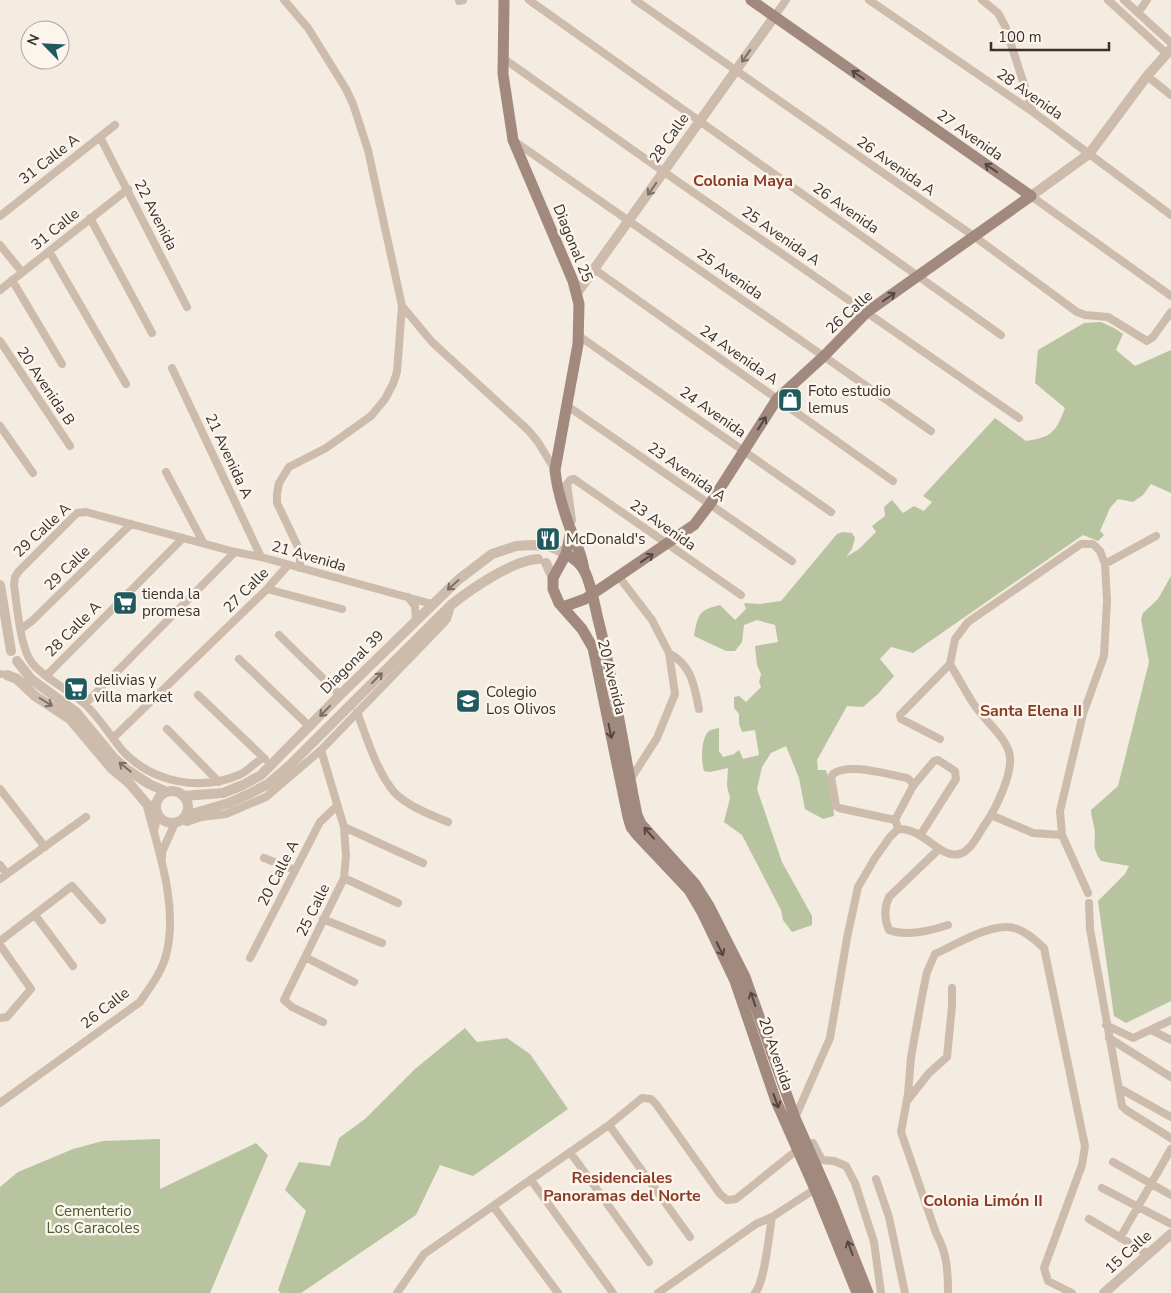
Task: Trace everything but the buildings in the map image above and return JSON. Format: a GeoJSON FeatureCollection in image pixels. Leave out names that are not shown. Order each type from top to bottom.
{"type":"FeatureCollection","features":[{"type":"Feature","properties":{"kind":"main road","name":"Diagonal 25"},"geometry":{"type":"LineString","coordinates":[[504,0],[503,58],[505,93],[513,140],[577,293],[579,336],[555,470],[556,485],[582,556],[584,571]]}},
{"type":"Feature","properties":{"kind":"main road","name":"27 Avenida"},"geometry":{"type":"LineString","coordinates":[[751,0],[1031,196]]}},
{"type":"Feature","properties":{"kind":"main road","name":"26 Calle"},"geometry":{"type":"LineString","coordinates":[[563,607],[578,603],[592,595],[694,525],[710,504],[777,399],[824,356],[867,312],[1031,196]]}},
{"type":"Feature","properties":{"kind":"main road"},"geometry":{"type":"LineString","coordinates":[[553,578],[566,554],[571,530]]}},
{"type":"Feature","properties":{"kind":"main road","name":"20 Avenida"},"geometry":{"type":"LineString","coordinates":[[566,554],[578,563],[584,571],[592,595],[604,645],[637,815],[641,824],[694,884],[704,899],[745,977],[796,1118],[802,1147],[815,1189],[857,1293]]}},
{"type":"Feature","properties":{"kind":"main road","name":"20 Avenida"},"geometry":{"type":"LineString","coordinates":[[553,578],[554,594],[582,628],[593,648],[628,817],[632,827],[638,836],[689,890],[702,912],[735,981],[776,1101],[832,1202],[868,1293]]}},
{"type":"Feature","properties":{"kind":"street"},"geometry":{"type":"LineString","coordinates":[[284,0],[308,28],[346,88],[353,104],[368,150],[402,306],[397,372],[385,399],[371,416],[326,448],[289,467],[279,483],[277,503],[300,551],[300,568]]}},
{"type":"Feature","properties":{"kind":"street","name":"26 Avenida"},"geometry":{"type":"LineString","coordinates":[[529,0],[1000,335]]}},
{"type":"Feature","properties":{"kind":"street","name":"26 Avenida A"},"geometry":{"type":"LineString","coordinates":[[635,0],[974,237],[1077,312],[1085,315],[1108,317],[1146,341],[1152,337],[1171,312]]}},
{"type":"Feature","properties":{"kind":"street","name":"28 Calle"},"geometry":{"type":"LineString","coordinates":[[577,293],[786,0]]}},
{"type":"Feature","properties":{"kind":"street","name":"28 Avenida"},"geometry":{"type":"LineString","coordinates":[[869,0],[1033,112],[1171,215]]}},
{"type":"Feature","properties":{"kind":"street"},"geometry":{"type":"LineString","coordinates":[[982,0],[998,13],[1005,26],[1033,112]]}},
{"type":"Feature","properties":{"kind":"street"},"geometry":{"type":"LineString","coordinates":[[1108,0],[1169,52]]}},
{"type":"Feature","properties":{"kind":"street"},"geometry":{"type":"LineString","coordinates":[[1124,0],[1171,43]]}},
{"type":"Feature","properties":{"kind":"street"},"geometry":{"type":"LineString","coordinates":[[1138,13],[1147,0]]}},
{"type":"Feature","properties":{"kind":"street","name":"26 Calle"},"geometry":{"type":"LineString","coordinates":[[1031,196],[1089,154],[1147,76],[1169,52]]}},
{"type":"Feature","properties":{"kind":"street","name":"25 Avenida A"},"geometry":{"type":"LineString","coordinates":[[503,58],[664,172],[1020,418]]}},
{"type":"Feature","properties":{"kind":"street"},"geometry":{"type":"LineString","coordinates":[[1147,76],[1171,95]]}},
{"type":"Feature","properties":{"kind":"street","name":"31 Calle A"},"geometry":{"type":"LineString","coordinates":[[0,216],[116,125]]}},
{"type":"Feature","properties":{"kind":"street","name":"22 Avenida"},"geometry":{"type":"LineString","coordinates":[[100,137],[187,307]]}},
{"type":"Feature","properties":{"kind":"street","name":"25 Avenida"},"geometry":{"type":"LineString","coordinates":[[513,140],[931,431]]}},
{"type":"Feature","properties":{"kind":"street","name":"31 Calle"},"geometry":{"type":"LineString","coordinates":[[0,290],[128,189]]}},
{"type":"Feature","properties":{"kind":"street","name":"27 Avenida"},"geometry":{"type":"LineString","coordinates":[[1031,196],[1171,296]]}},
{"type":"Feature","properties":{"kind":"street"},"geometry":{"type":"LineString","coordinates":[[90,218],[152,333]]}},
{"type":"Feature","properties":{"kind":"street"},"geometry":{"type":"LineString","coordinates":[[0,245],[22,272]]}},
{"type":"Feature","properties":{"kind":"street"},"geometry":{"type":"LineString","coordinates":[[49,251],[126,384]]}},
{"type":"Feature","properties":{"kind":"street","name":"24 Avenida A"},"geometry":{"type":"LineString","coordinates":[[594,270],[893,481]]}},
{"type":"Feature","properties":{"kind":"street"},"geometry":{"type":"LineString","coordinates":[[12,280],[62,364]]}},
{"type":"Feature","properties":{"kind":"street"},"geometry":{"type":"LineString","coordinates":[[402,306],[432,342],[528,430],[538,442],[555,470]]}},
{"type":"Feature","properties":{"kind":"street","name":"24 Avenida"},"geometry":{"type":"LineString","coordinates":[[579,336],[831,512]]}},
{"type":"Feature","properties":{"kind":"street","name":"20 Avenida B"},"geometry":{"type":"LineString","coordinates":[[0,341],[70,446]]}},
{"type":"Feature","properties":{"kind":"street","name":"21 Avenida A"},"geometry":{"type":"LineString","coordinates":[[172,368],[261,557]]}},
{"type":"Feature","properties":{"kind":"street","name":"23 Avenida A"},"geometry":{"type":"LineString","coordinates":[[566,405],[792,561]]}},
{"type":"Feature","properties":{"kind":"street"},"geometry":{"type":"LineString","coordinates":[[0,426],[33,473]]}},
{"type":"Feature","properties":{"kind":"street"},"geometry":{"type":"LineString","coordinates":[[166,472],[203,542]]}},
{"type":"Feature","properties":{"kind":"street","name":"23 Avenida"},"geometry":{"type":"LineString","coordinates":[[571,530],[572,522],[567,484],[570,480],[576,480],[666,545],[741,595]]}},
{"type":"Feature","properties":{"kind":"street","name":"21 Avenida"},"geometry":{"type":"LineString","coordinates":[[86,512],[432,604]]}},
{"type":"Feature","properties":{"kind":"street","name":"29 Calle A"},"geometry":{"type":"LineString","coordinates":[[21,629],[14,585],[15,577],[77,513],[86,512]]}},
{"type":"Feature","properties":{"kind":"street","name":"29 Calle"},"geometry":{"type":"LineString","coordinates":[[21,629],[32,621],[131,524]]}},
{"type":"Feature","properties":{"kind":"street"},"geometry":{"type":"LineString","coordinates":[[1105,564],[1156,536]]}},
{"type":"Feature","properties":{"kind":"street","name":"28 Calle A"},"geometry":{"type":"LineString","coordinates":[[46,676],[183,538]]}},
{"type":"Feature","properties":{"kind":"street"},"geometry":{"type":"LineString","coordinates":[[940,739],[899,718],[950,664],[955,639],[968,622],[1081,544],[1093,544],[1100,551],[1105,564],[1107,600],[1104,656],[1083,714],[1060,811],[1062,835],[1088,893]]}},
{"type":"Feature","properties":{"kind":"street","name":"Diagonal 39"},"geometry":{"type":"LineString","coordinates":[[183,796],[223,793],[262,775],[432,604],[492,554],[524,545],[546,547],[566,554]]}},
{"type":"Feature","properties":{"kind":"street"},"geometry":{"type":"LineString","coordinates":[[504,550],[510,568]]}},
{"type":"Feature","properties":{"kind":"street"},"geometry":{"type":"LineString","coordinates":[[85,704],[235,552]]}},
{"type":"Feature","properties":{"kind":"street","name":"Diagonal 39"},"geometry":{"type":"LineString","coordinates":[[181,819],[230,803],[268,784],[451,604],[469,591],[528,560],[542,561],[553,578]]}},
{"type":"Feature","properties":{"kind":"street"},"geometry":{"type":"LineString","coordinates":[[479,563],[489,580]]}},
{"type":"Feature","properties":{"kind":"street","name":"27 Calle"},"geometry":{"type":"LineString","coordinates":[[114,737],[268,589],[288,565]]}},
{"type":"Feature","properties":{"kind":"street"},"geometry":{"type":"LineString","coordinates":[[618,577],[652,620],[670,653],[675,694],[657,738],[630,780]]}},
{"type":"Feature","properties":{"kind":"street"},"geometry":{"type":"LineString","coordinates":[[0,585],[11,651],[31,679],[76,712],[113,757],[126,769],[149,784],[167,792]]}},
{"type":"Feature","properties":{"kind":"street"},"geometry":{"type":"LineString","coordinates":[[268,589],[342,609]]}},
{"type":"Feature","properties":{"kind":"street"},"geometry":{"type":"LineString","coordinates":[[408,597],[415,606],[416,620]]}},
{"type":"Feature","properties":{"kind":"street"},"geometry":{"type":"LineString","coordinates":[[2,674],[17,679],[36,696],[70,719],[112,769],[129,783],[165,822],[181,819],[189,821],[201,817],[226,814],[266,798],[321,750],[443,624],[451,604]]}},
{"type":"Feature","properties":{"kind":"street"},"geometry":{"type":"LineString","coordinates":[[21,629],[24,646],[31,662],[46,676],[85,704],[114,737],[122,750],[156,775],[175,781],[196,784],[219,782],[243,773],[263,758]]}},
{"type":"Feature","properties":{"kind":"street"},"geometry":{"type":"LineString","coordinates":[[278,635],[340,695]]}},
{"type":"Feature","properties":{"kind":"street"},"geometry":{"type":"LineString","coordinates":[[0,650],[11,651]]}},
{"type":"Feature","properties":{"kind":"street"},"geometry":{"type":"LineString","coordinates":[[670,653],[680,658],[692,678],[699,709]]}},
{"type":"Feature","properties":{"kind":"street"},"geometry":{"type":"LineString","coordinates":[[239,658],[310,727]]}},
{"type":"Feature","properties":{"kind":"street"},"geometry":{"type":"LineString","coordinates":[[2,674],[15,670],[17,661]]}},
{"type":"Feature","properties":{"kind":"street"},"geometry":{"type":"LineString","coordinates":[[796,1118],[830,1038],[847,938],[858,887],[875,858],[898,829],[907,829],[921,834],[939,849],[950,854],[959,854],[967,851],[991,816],[1008,776],[1011,761],[1006,745],[974,704],[950,664]]}},
{"type":"Feature","properties":{"kind":"street"},"geometry":{"type":"LineString","coordinates":[[198,695],[263,758],[275,762]]}},
{"type":"Feature","properties":{"kind":"street"},"geometry":{"type":"LineString","coordinates":[[357,712],[381,771],[395,793],[419,809],[448,822]]}},
{"type":"Feature","properties":{"kind":"street"},"geometry":{"type":"LineString","coordinates":[[167,728],[219,782]]}},
{"type":"Feature","properties":{"kind":"street","name":"25 Calle"},"geometry":{"type":"LineString","coordinates":[[321,750],[344,827],[346,856],[344,878],[284,1000],[292,1007],[323,1022]]}},
{"type":"Feature","properties":{"kind":"street"},"geometry":{"type":"LineString","coordinates":[[898,829],[895,820],[913,786],[934,761],[938,760],[956,773],[956,779],[921,834]]}},
{"type":"Feature","properties":{"kind":"street"},"geometry":{"type":"LineString","coordinates":[[895,820],[836,806],[831,777],[840,770],[862,769],[907,778],[912,782],[913,786]]}},
{"type":"Feature","properties":{"kind":"street"},"geometry":{"type":"LineString","coordinates":[[0,789],[44,847]]}},
{"type":"Feature","properties":{"kind":"street"},"geometry":{"type":"LineString","coordinates":[[157,813],[158,799],[167,792],[173,791],[183,796],[188,805],[181,819]]}},
{"type":"Feature","properties":{"kind":"street","name":"26 Calle"},"geometry":{"type":"LineString","coordinates":[[0,1103],[140,1002],[155,980],[166,955],[170,904],[146,803]]}},
{"type":"Feature","properties":{"kind":"street","name":"20 Calle A"},"geometry":{"type":"LineString","coordinates":[[250,958],[320,822],[338,806]]}},
{"type":"Feature","properties":{"kind":"street","name":"26 Calle"},"geometry":{"type":"LineString","coordinates":[[154,833],[157,813]]}},
{"type":"Feature","properties":{"kind":"street"},"geometry":{"type":"LineString","coordinates":[[991,816],[1033,833],[1062,835]]}},
{"type":"Feature","properties":{"kind":"street"},"geometry":{"type":"LineString","coordinates":[[0,864],[3,876],[86,817]]}},
{"type":"Feature","properties":{"kind":"street","name":"26 Calle"},"geometry":{"type":"LineString","coordinates":[[163,870],[162,852],[181,819]]}},
{"type":"Feature","properties":{"kind":"street"},"geometry":{"type":"LineString","coordinates":[[344,827],[423,863]]}},
{"type":"Feature","properties":{"kind":"street"},"geometry":{"type":"LineString","coordinates":[[939,849],[888,897],[885,922],[889,930],[898,933],[925,931],[948,925]]}},
{"type":"Feature","properties":{"kind":"street"},"geometry":{"type":"LineString","coordinates":[[264,858],[295,870]]}},
{"type":"Feature","properties":{"kind":"street"},"geometry":{"type":"LineString","coordinates":[[344,878],[398,903]]}},
{"type":"Feature","properties":{"kind":"street"},"geometry":{"type":"LineString","coordinates":[[0,1018],[7,1017],[31,989],[0,943],[72,886],[102,920]]}},
{"type":"Feature","properties":{"kind":"street"},"geometry":{"type":"LineString","coordinates":[[1089,903],[1090,928],[1106,1026],[1122,1106],[1171,1138]]}},
{"type":"Feature","properties":{"kind":"street"},"geometry":{"type":"LineString","coordinates":[[35,914],[74,966]]}},
{"type":"Feature","properties":{"kind":"street"},"geometry":{"type":"LineString","coordinates":[[324,919],[382,944]]}},
{"type":"Feature","properties":{"kind":"street"},"geometry":{"type":"LineString","coordinates":[[948,1293],[947,1264],[943,1246],[936,1233],[901,1132],[911,1057],[927,972],[935,954],[990,929],[1009,926],[1022,932],[1044,948],[1085,1146],[1082,1165],[1044,1268],[1048,1281],[1072,1293]]}},
{"type":"Feature","properties":{"kind":"street"},"geometry":{"type":"LineString","coordinates":[[305,957],[354,982]]}},
{"type":"Feature","properties":{"kind":"street"},"geometry":{"type":"LineString","coordinates":[[906,1103],[929,1074],[947,1057],[952,988]]}},
{"type":"Feature","properties":{"kind":"street"},"geometry":{"type":"LineString","coordinates":[[1106,1026],[1133,1038],[1171,1020]]}},
{"type":"Feature","properties":{"kind":"street"},"geometry":{"type":"LineString","coordinates":[[1151,1030],[1171,1040]]}},
{"type":"Feature","properties":{"kind":"street"},"geometry":{"type":"LineString","coordinates":[[1109,1038],[1171,1077]]}},
{"type":"Feature","properties":{"kind":"street"},"geometry":{"type":"LineString","coordinates":[[1119,1088],[1171,1117]]}},
{"type":"Feature","properties":{"kind":"street"},"geometry":{"type":"LineString","coordinates":[[397,1293],[424,1254],[531,1180],[642,1098],[651,1100],[720,1194],[727,1200],[736,1200],[802,1147]]}},
{"type":"Feature","properties":{"kind":"street"},"geometry":{"type":"LineString","coordinates":[[609,1124],[690,1237]]}},
{"type":"Feature","properties":{"kind":"street","name":"20 Avenida"},"geometry":{"type":"LineString","coordinates":[[802,1147],[813,1143],[822,1160],[834,1160],[846,1166],[855,1184],[874,1242],[881,1293]]}},
{"type":"Feature","properties":{"kind":"street"},"geometry":{"type":"LineString","coordinates":[[1120,1238],[1171,1149]]}},
{"type":"Feature","properties":{"kind":"street"},"geometry":{"type":"LineString","coordinates":[[570,1152],[649,1262]]}},
{"type":"Feature","properties":{"kind":"street"},"geometry":{"type":"LineString","coordinates":[[1113,1162],[1171,1195]]}},
{"type":"Feature","properties":{"kind":"street"},"geometry":{"type":"LineString","coordinates":[[876,1179],[891,1225],[905,1293]]}},
{"type":"Feature","properties":{"kind":"street"},"geometry":{"type":"LineString","coordinates":[[531,1180],[613,1293]]}},
{"type":"Feature","properties":{"kind":"street"},"geometry":{"type":"LineString","coordinates":[[1102,1188],[1171,1224]]}},
{"type":"Feature","properties":{"kind":"street"},"geometry":{"type":"LineString","coordinates":[[658,1293],[756,1224],[772,1217],[815,1189]]}},
{"type":"Feature","properties":{"kind":"street"},"geometry":{"type":"LineString","coordinates":[[494,1206],[558,1293]]}},
{"type":"Feature","properties":{"kind":"street"},"geometry":{"type":"LineString","coordinates":[[755,1293],[759,1289],[764,1268],[772,1217]]}},
{"type":"Feature","properties":{"kind":"street"},"geometry":{"type":"LineString","coordinates":[[1089,1219],[1148,1254]]}},
{"type":"Feature","properties":{"kind":"street","name":"15 Calle"},"geometry":{"type":"LineString","coordinates":[[1104,1293],[1171,1234]]}},
{"type":"Feature","properties":{"kind":"green space"},"geometry":{"type":"Polygon","coordinates":[[[1101,322],[1123,334],[1116,350],[1135,366],[1171,350],[1171,493],[1151,484],[1143,495],[1133,502],[1118,499],[1110,508],[1100,531],[1104,535],[1098,541],[1083,535],[913,653],[891,647],[880,659],[894,676],[863,707],[847,706],[817,760],[818,770],[826,770],[832,791],[834,816],[823,819],[805,809],[799,778],[786,746],[771,753],[762,767],[757,789],[782,862],[812,916],[812,925],[792,932],[783,920],[781,910],[742,835],[724,822],[730,798],[727,786],[728,768],[710,772],[704,771],[702,762],[703,746],[707,733],[719,728],[719,751],[723,757],[734,754],[739,750],[743,759],[759,755],[755,730],[742,732],[739,724],[739,714],[734,708],[734,697],[739,696],[746,702],[761,687],[759,682],[761,674],[757,665],[755,646],[778,642],[775,625],[757,620],[744,625],[742,642],[735,651],[726,651],[694,636],[700,614],[707,609],[720,605],[735,620],[746,609],[744,603],[760,604],[781,601],[837,534],[843,532],[852,533],[855,538],[852,549],[846,557],[859,549],[876,532],[872,526],[885,516],[884,507],[892,500],[903,513],[914,506],[924,511],[932,502],[923,496],[995,418],[1026,441],[1042,438],[1052,432],[1059,423],[1065,408],[1035,383],[1038,350],[1084,323],[1101,322]]]}},
{"type":"Feature","properties":{"kind":"green space"},"geometry":{"type":"Polygon","coordinates":[[[1171,576],[1171,1001],[1126,1023],[1114,1016],[1098,901],[1125,874],[1129,866],[1101,861],[1095,847],[1095,831],[1091,810],[1118,786],[1149,662],[1141,619],[1143,613],[1158,599],[1171,576]]]}},
{"type":"Feature","properties":{"kind":"green space"},"geometry":{"type":"Polygon","coordinates":[[[465,1028],[477,1042],[507,1038],[530,1054],[568,1109],[473,1176],[440,1165],[416,1215],[301,1293],[281,1293],[278,1290],[306,1211],[285,1190],[299,1162],[330,1166],[339,1138],[365,1119],[415,1069],[465,1028]]]}},
{"type":"Feature","properties":{"kind":"green space","name":"Cementerio Los Caracoles"},"geometry":{"type":"Polygon","coordinates":[[[160,1139],[160,1189],[256,1143],[268,1155],[210,1293],[0,1293],[0,1187],[18,1172],[73,1149],[103,1141],[160,1139]]]}},
{"type":"Feature","properties":{"kind":"place","name":"Foto estudio lemus"},"geometry":{"type":"Point","coordinates":[790,400]}},
{"type":"Feature","properties":{"kind":"place","name":"McDonald's"},"geometry":{"type":"Point","coordinates":[548,539]}},
{"type":"Feature","properties":{"kind":"place","name":"tienda la promesa"},"geometry":{"type":"Point","coordinates":[125,603]}},
{"type":"Feature","properties":{"kind":"place","name":"delivias y villa market"},"geometry":{"type":"Point","coordinates":[76,689]}},
{"type":"Feature","properties":{"kind":"place","name":"Colegio Los Olivos"},"geometry":{"type":"Point","coordinates":[468,701]}},
{"type":"Feature","properties":{"kind":"district","name":"Colonia Maya"},"geometry":{"type":"Point","coordinates":[743,181]}},
{"type":"Feature","properties":{"kind":"district","name":"Santa Elena II"},"geometry":{"type":"Point","coordinates":[1031,711]}},
{"type":"Feature","properties":{"kind":"district","name":"Residenciales Panoramas del Norte"},"geometry":{"type":"Point","coordinates":[622,1187]}},
{"type":"Feature","properties":{"kind":"district","name":"Colonia Limón II"},"geometry":{"type":"Point","coordinates":[983,1201]}}]}
